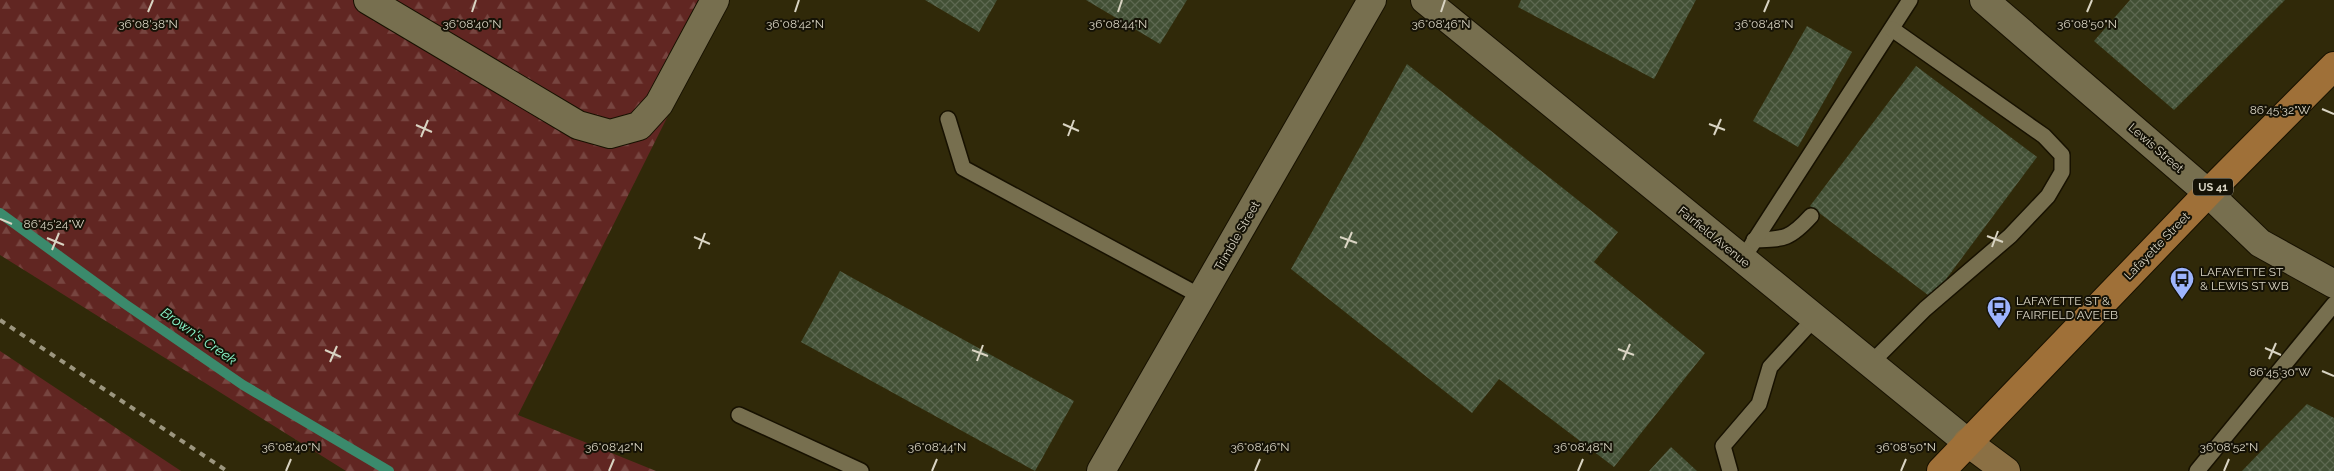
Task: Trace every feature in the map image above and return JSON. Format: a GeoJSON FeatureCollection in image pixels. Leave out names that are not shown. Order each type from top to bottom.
{"type":"FeatureCollection","features":[{"type":"Feature","properties":{"kind":"main road","name":"Lafayette Street"},"geometry":{"type":"LineString","coordinates":[[1941,471],[2208,193],[2334,66]]}},
{"type":"Feature","properties":{"kind":"street"},"geometry":{"type":"LineString","coordinates":[[368,0],[578,125],[610,134],[639,126],[659,104],[715,0]]}},
{"type":"Feature","properties":{"kind":"street","name":"Trimble Street"},"geometry":{"type":"LineString","coordinates":[[1101,471],[1372,0]]}},
{"type":"Feature","properties":{"kind":"street","name":"Fairfield Avenue"},"geometry":{"type":"LineString","coordinates":[[1425,0],[1748,250],[1814,319],[2006,471]]}},
{"type":"Feature","properties":{"kind":"street","name":"Lewis Street"},"geometry":{"type":"LineString","coordinates":[[1984,0],[2208,193],[2260,243],[2334,284]]}},
{"type":"Feature","properties":{"kind":"lane"},"geometry":{"type":"LineString","coordinates":[[1748,250],[1910,0]]}},
{"type":"Feature","properties":{"kind":"lane"},"geometry":{"type":"LineString","coordinates":[[1870,364],[1926,309],[2010,236],[2048,196],[2062,172],[2062,155],[2044,136],[1892,28]]}},
{"type":"Feature","properties":{"kind":"lane"},"geometry":{"type":"LineString","coordinates":[[948,119],[963,168],[1202,297]]}},
{"type":"Feature","properties":{"kind":"lane"},"geometry":{"type":"LineString","coordinates":[[1748,250],[1796,233],[1811,216]]}},
{"type":"Feature","properties":{"kind":"lane"},"geometry":{"type":"LineString","coordinates":[[2197,471],[2334,304]]}},
{"type":"Feature","properties":{"kind":"lane"},"geometry":{"type":"LineString","coordinates":[[1730,471],[1724,446],[1760,404],[1770,367],[1814,319]]}},
{"type":"Feature","properties":{"kind":"lane"},"geometry":{"type":"LineString","coordinates":[[739,415],[861,471]]}},
{"type":"Feature","properties":{"kind":"green space"},"geometry":{"type":"Polygon","coordinates":[[[0,0],[726,0],[518,415],[656,471],[346,471],[0,255],[0,0]]]}},
{"type":"Feature","properties":{"kind":"green space"},"geometry":{"type":"Polygon","coordinates":[[[0,351],[181,471],[0,471],[0,351]]]}},
{"type":"Feature","properties":{"kind":"building"},"geometry":{"type":"Polygon","coordinates":[[[925,0],[997,0],[979,32],[925,0]]]}},
{"type":"Feature","properties":{"kind":"building"},"geometry":{"type":"Polygon","coordinates":[[[1086,0],[1187,0],[1160,44],[1086,0]]]}},
{"type":"Feature","properties":{"kind":"building"},"geometry":{"type":"Polygon","coordinates":[[[1521,0],[1696,0],[1654,79],[1518,7],[1521,0]]]}},
{"type":"Feature","properties":{"kind":"building"},"geometry":{"type":"Polygon","coordinates":[[[2130,0],[2285,0],[2174,110],[2094,41],[2130,0]]]}},
{"type":"Feature","properties":{"kind":"building"},"geometry":{"type":"Polygon","coordinates":[[[1807,26],[1852,52],[1798,147],[1753,121],[1807,26]]]}},
{"type":"Feature","properties":{"kind":"building"},"geometry":{"type":"Polygon","coordinates":[[[1407,64],[1618,232],[1594,262],[1705,353],[1614,467],[1499,379],[1472,413],[1291,269],[1407,64]]]}},
{"type":"Feature","properties":{"kind":"building"},"geometry":{"type":"Polygon","coordinates":[[[1916,66],[2037,157],[1932,298],[1810,206],[1916,66]]]}},
{"type":"Feature","properties":{"kind":"building"},"geometry":{"type":"Polygon","coordinates":[[[840,271],[1074,401],[1035,471],[801,342],[840,271]]]}},
{"type":"Feature","properties":{"kind":"building"},"geometry":{"type":"Polygon","coordinates":[[[2307,404],[2334,418],[2334,471],[2242,471],[2307,404]]]}},
{"type":"Feature","properties":{"kind":"building"},"geometry":{"type":"Polygon","coordinates":[[[1671,447],[1697,471],[1649,471],[1671,447]]]}},
{"type":"Feature","properties":{"kind":"waterway","name":"Brown's Creek"},"geometry":{"type":"LineString","coordinates":[[0,213],[125,304],[243,385],[389,471]]}},
{"type":"Feature","properties":{"kind":"railway"},"geometry":{"type":"LineString","coordinates":[[0,320],[227,471]]}},
{"type":"Feature","properties":{"kind":"place","name":"LAFAYETTE ST & LEWIS ST WB"},"geometry":{"type":"Point","coordinates":[2182,300]}},
{"type":"Feature","properties":{"kind":"place","name":"LAFAYETTE ST & FAIRFIELD AVE EB"},"geometry":{"type":"Point","coordinates":[1999,329]}}]}
